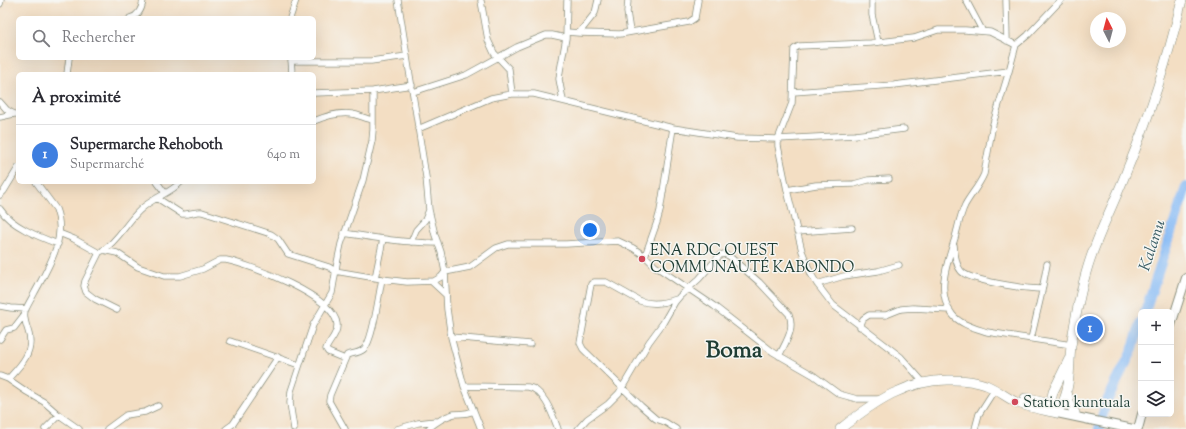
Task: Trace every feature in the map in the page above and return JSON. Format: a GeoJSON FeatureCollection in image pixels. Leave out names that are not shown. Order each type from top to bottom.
{"type":"FeatureCollection","features":[{"type":"Feature","properties":{"kind":"highway"},"geometry":{"type":"LineString","coordinates":[[1075,413],[1070,404],[1067,391],[1070,356],[1078,307],[1088,265],[1127,171],[1152,105],[1182,0]]}},
{"type":"Feature","properties":{"kind":"highway"},"geometry":{"type":"LineString","coordinates":[[1054,409],[1053,392],[1070,356]]}},
{"type":"Feature","properties":{"kind":"highway"},"geometry":{"type":"LineString","coordinates":[[840,429],[880,399],[896,391],[922,382],[943,379],[971,381],[995,389],[1018,402],[1054,409]]}},
{"type":"Feature","properties":{"kind":"highway"},"geometry":{"type":"LineString","coordinates":[[1054,409],[1067,391]]}},
{"type":"Feature","properties":{"kind":"highway"},"geometry":{"type":"LineString","coordinates":[[1036,401],[1053,392]]}},
{"type":"Feature","properties":{"kind":"highway"},"geometry":{"type":"LineString","coordinates":[[1007,396],[1036,401],[1054,409]]}},
{"type":"Feature","properties":{"kind":"main road"},"geometry":{"type":"LineString","coordinates":[[1174,316],[1186,278]]}},
{"type":"Feature","properties":{"kind":"main road"},"geometry":{"type":"LineString","coordinates":[[1054,409],[1075,413],[1086,419]]}},
{"type":"Feature","properties":{"kind":"main road"},"geometry":{"type":"LineString","coordinates":[[1054,409],[1086,419],[1133,429]]}},
{"type":"Feature","properties":{"kind":"main road"},"geometry":{"type":"LineString","coordinates":[[1138,429],[1141,417]]}},
{"type":"Feature","properties":{"kind":"street"},"geometry":{"type":"LineString","coordinates":[[0,4],[1,0]]}},
{"type":"Feature","properties":{"kind":"street"},"geometry":{"type":"LineString","coordinates":[[135,16],[140,12],[143,0]]}},
{"type":"Feature","properties":{"kind":"street"},"geometry":{"type":"LineString","coordinates":[[291,16],[296,0]]}},
{"type":"Feature","properties":{"kind":"street"},"geometry":{"type":"LineString","coordinates":[[398,0],[426,177],[429,210],[445,272],[447,309],[451,337],[464,386],[481,429]]}},
{"type":"Feature","properties":{"kind":"street"},"geometry":{"type":"LineString","coordinates":[[563,100],[559,78],[566,35],[567,0]]}},
{"type":"Feature","properties":{"kind":"street"},"geometry":{"type":"LineString","coordinates":[[579,33],[595,13],[598,0]]}},
{"type":"Feature","properties":{"kind":"street"},"geometry":{"type":"LineString","coordinates":[[628,0],[627,12],[630,32]]}},
{"type":"Feature","properties":{"kind":"street"},"geometry":{"type":"LineString","coordinates":[[413,92],[466,75],[517,47],[546,35],[630,32],[691,22],[695,18],[698,0]]}},
{"type":"Feature","properties":{"kind":"street"},"geometry":{"type":"LineString","coordinates":[[872,0],[872,15],[878,42]]}},
{"type":"Feature","properties":{"kind":"street"},"geometry":{"type":"LineString","coordinates":[[966,0],[982,30]]}},
{"type":"Feature","properties":{"kind":"street"},"geometry":{"type":"LineString","coordinates":[[1006,0],[1007,41]]}},
{"type":"Feature","properties":{"kind":"street"},"geometry":{"type":"LineString","coordinates":[[1061,0],[1028,35],[1016,45],[993,124],[984,174],[981,181],[965,204],[953,244],[944,284],[944,294],[949,310],[956,319],[975,328],[987,332],[1072,345]]}},
{"type":"Feature","properties":{"kind":"street"},"geometry":{"type":"LineString","coordinates":[[481,1],[488,40],[498,58],[507,64],[509,68],[512,94]]}},
{"type":"Feature","properties":{"kind":"street"},"geometry":{"type":"LineString","coordinates":[[922,382],[901,357],[833,305],[817,284],[804,256],[786,190],[778,139],[792,103],[794,92],[793,53],[795,47],[878,42],[914,38],[938,30],[982,30],[990,32],[1016,45]]}},
{"type":"Feature","properties":{"kind":"street"},"geometry":{"type":"LineString","coordinates":[[316,60],[371,61],[407,56]]}},
{"type":"Feature","properties":{"kind":"street"},"geometry":{"type":"LineString","coordinates":[[67,72],[69,60]]}},
{"type":"Feature","properties":{"kind":"street"},"geometry":{"type":"LineString","coordinates":[[291,60],[292,72]]}},
{"type":"Feature","properties":{"kind":"street"},"geometry":{"type":"LineString","coordinates":[[794,92],[894,85],[1009,71]]}},
{"type":"Feature","properties":{"kind":"street"},"geometry":{"type":"LineString","coordinates":[[316,94],[372,91],[412,85]]}},
{"type":"Feature","properties":{"kind":"street"},"geometry":{"type":"LineString","coordinates":[[294,429],[290,397],[313,325],[332,292],[335,271],[344,233],[365,170],[372,141],[372,91]]}},
{"type":"Feature","properties":{"kind":"street"},"geometry":{"type":"LineString","coordinates":[[418,128],[491,98],[512,94],[534,94],[673,128],[737,138],[778,139],[855,135],[904,129]]}},
{"type":"Feature","properties":{"kind":"street"},"geometry":{"type":"LineString","coordinates":[[0,102],[7,110],[16,114]]}},
{"type":"Feature","properties":{"kind":"street"},"geometry":{"type":"LineString","coordinates":[[316,120],[342,113],[373,120]]}},
{"type":"Feature","properties":{"kind":"street"},"geometry":{"type":"LineString","coordinates":[[0,117],[16,114]]}},
{"type":"Feature","properties":{"kind":"street"},"geometry":{"type":"LineString","coordinates":[[644,256],[660,211],[673,128]]}},
{"type":"Feature","properties":{"kind":"street"},"geometry":{"type":"LineString","coordinates":[[0,195],[16,171]]}},
{"type":"Feature","properties":{"kind":"street"},"geometry":{"type":"LineString","coordinates":[[786,190],[816,185],[854,184],[868,180],[889,179]]}},
{"type":"Feature","properties":{"kind":"street"},"geometry":{"type":"LineString","coordinates":[[0,339],[7,329],[14,328],[25,312],[47,271],[58,244],[59,223],[56,209],[37,184]]}},
{"type":"Feature","properties":{"kind":"street"},"geometry":{"type":"LineString","coordinates":[[159,184],[165,193]]}},
{"type":"Feature","properties":{"kind":"street"},"geometry":{"type":"LineString","coordinates":[[117,310],[95,299],[86,292],[84,286],[85,281],[101,251],[111,244],[139,210],[178,184]]}},
{"type":"Feature","properties":{"kind":"street"},"geometry":{"type":"LineString","coordinates":[[157,198],[182,214],[187,215],[202,212],[271,234],[278,239],[288,254],[329,267],[335,271],[378,279],[407,282],[432,282],[438,279],[445,272],[470,267],[496,248],[508,244],[566,244],[618,241],[633,248],[655,266],[714,306],[764,346],[779,356],[813,374],[840,394],[858,399],[880,399]]}},
{"type":"Feature","properties":{"kind":"street"},"geometry":{"type":"LineString","coordinates":[[0,209],[4,214],[30,232],[58,244]]}},
{"type":"Feature","properties":{"kind":"street"},"geometry":{"type":"LineString","coordinates":[[411,242],[416,230],[425,220],[429,210]]}},
{"type":"Feature","properties":{"kind":"street"},"geometry":{"type":"LineString","coordinates":[[797,232],[852,228]]}},
{"type":"Feature","properties":{"kind":"street"},"geometry":{"type":"LineString","coordinates":[[344,233],[411,242],[438,243]]}},
{"type":"Feature","properties":{"kind":"street"},"geometry":{"type":"LineString","coordinates":[[59,234],[101,251],[117,253],[138,267],[164,276],[180,276],[203,269],[220,260],[229,260],[272,275],[293,285],[325,305],[333,315],[337,324],[334,336],[326,349],[328,352],[345,359]]}},
{"type":"Feature","properties":{"kind":"street"},"geometry":{"type":"LineString","coordinates":[[345,429],[329,399],[347,354],[360,352],[367,346],[373,324],[383,239]]}},
{"type":"Feature","properties":{"kind":"street"},"geometry":{"type":"LineString","coordinates":[[953,244],[958,265],[965,275],[1010,286],[1042,289]]}},
{"type":"Feature","properties":{"kind":"street"},"geometry":{"type":"LineString","coordinates":[[578,429],[587,419],[614,399],[622,389],[649,342],[677,299],[720,255],[724,254],[729,256],[759,282],[789,314],[792,321],[791,330],[779,356]]}},
{"type":"Feature","properties":{"kind":"street"},"geometry":{"type":"LineString","coordinates":[[1031,339],[1047,264]]}},
{"type":"Feature","properties":{"kind":"street"},"geometry":{"type":"LineString","coordinates":[[817,284],[849,275],[878,271],[900,265]]}},
{"type":"Feature","properties":{"kind":"street"},"geometry":{"type":"LineString","coordinates":[[676,429],[665,422],[656,419],[622,389],[581,346],[591,284],[596,281],[606,282],[640,301],[662,304],[677,299]]}},
{"type":"Feature","properties":{"kind":"street"},"geometry":{"type":"LineString","coordinates":[[432,282],[446,295]]}},
{"type":"Feature","properties":{"kind":"street"},"geometry":{"type":"LineString","coordinates":[[0,306],[25,312]]}},
{"type":"Feature","properties":{"kind":"street"},"geometry":{"type":"LineString","coordinates":[[860,327],[863,319],[868,315],[886,315],[901,309],[913,308],[949,310]]}},
{"type":"Feature","properties":{"kind":"street"},"geometry":{"type":"LineString","coordinates":[[8,379],[25,359],[30,347],[30,336],[25,312]]}},
{"type":"Feature","properties":{"kind":"street"},"geometry":{"type":"LineString","coordinates":[[451,337],[530,344]]}},
{"type":"Feature","properties":{"kind":"street"},"geometry":{"type":"LineString","coordinates":[[230,341],[299,365]]}},
{"type":"Feature","properties":{"kind":"street"},"geometry":{"type":"LineString","coordinates":[[229,428],[278,357]]}},
{"type":"Feature","properties":{"kind":"street"},"geometry":{"type":"LineString","coordinates":[[0,376],[8,379],[44,402],[59,416],[79,429]]}},
{"type":"Feature","properties":{"kind":"street"},"geometry":{"type":"LineString","coordinates":[[464,386],[528,387],[537,389],[549,409],[558,429]]}},
{"type":"Feature","properties":{"kind":"street"},"geometry":{"type":"LineString","coordinates":[[975,429],[978,414],[995,389]]}},
{"type":"Feature","properties":{"kind":"street"},"geometry":{"type":"LineString","coordinates":[[858,399],[863,411]]}},
{"type":"Feature","properties":{"kind":"street"},"geometry":{"type":"LineString","coordinates":[[107,429],[126,415],[145,412],[158,406]]}},
{"type":"Feature","properties":{"kind":"street"},"geometry":{"type":"LineString","coordinates":[[397,429],[436,421],[453,414],[466,414],[473,411]]}},
{"type":"Feature","properties":{"kind":"street"},"geometry":{"type":"LineString","coordinates":[[45,429],[59,416]]}},
{"type":"Feature","properties":{"kind":"street"},"geometry":{"type":"LineString","coordinates":[[428,429],[436,421]]}},
{"type":"Feature","properties":{"kind":"waterway","name":"Kalamu"},"geometry":{"type":"LineString","coordinates":[[1146,309],[1186,187]]}},
{"type":"Feature","properties":{"kind":"waterway","name":"Kalamu"},"geometry":{"type":"LineString","coordinates":[[1099,429],[1106,403],[1132,351],[1138,332]]}},
{"type":"Feature","properties":{"kind":"place","name":"ENA RDC OUEST COMMUNAUTÉ KABONDO"},"geometry":{"type":"Point","coordinates":[642,259]}},
{"type":"Feature","properties":{"kind":"place","name":"Supermarche Rehoboth"},"geometry":{"type":"Point","coordinates":[1090,329]}},
{"type":"Feature","properties":{"kind":"place","name":"Station kuntuala"},"geometry":{"type":"Point","coordinates":[1015,402]}},
{"type":"Feature","properties":{"kind":"district","name":"Boma"},"geometry":{"type":"Point","coordinates":[734,349]}}]}
